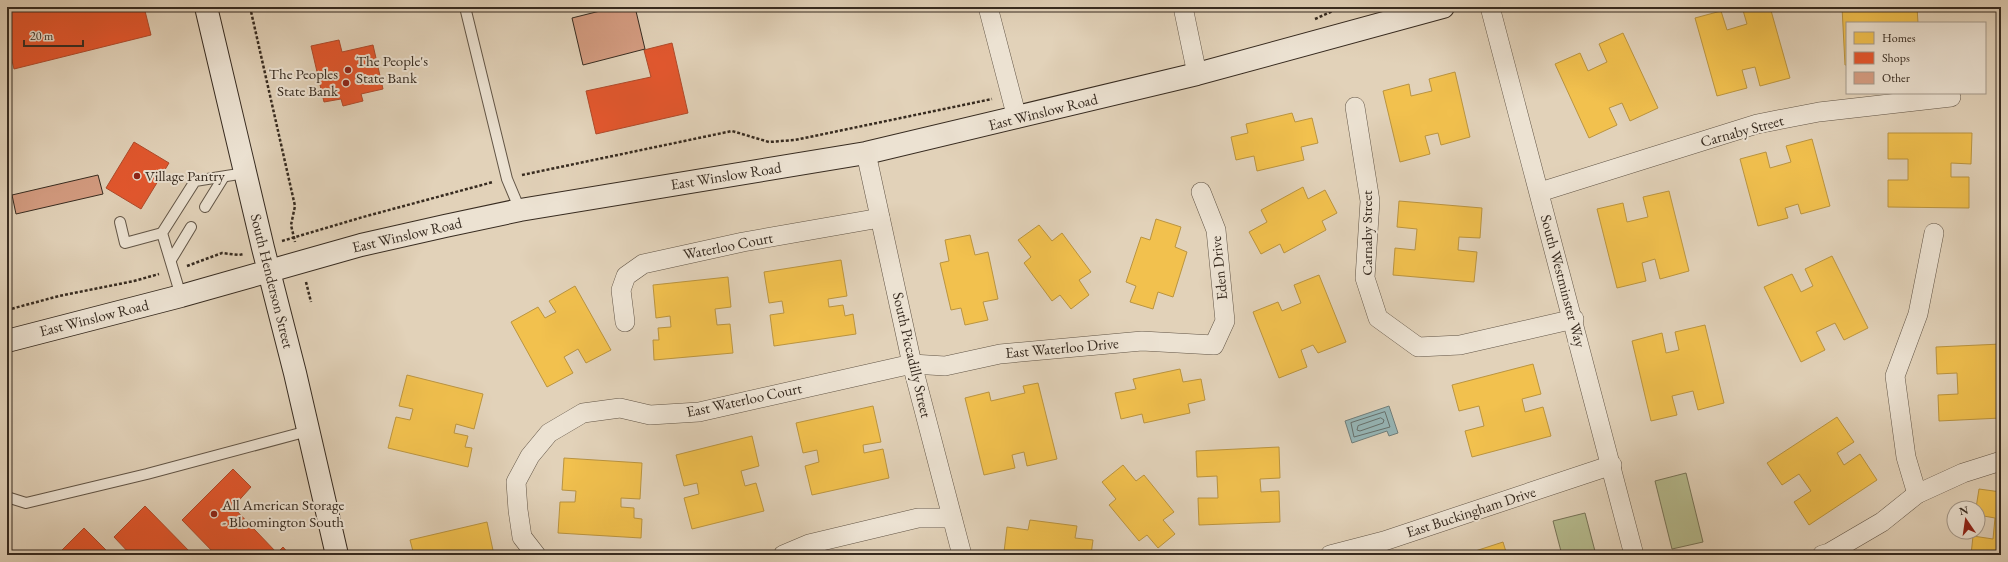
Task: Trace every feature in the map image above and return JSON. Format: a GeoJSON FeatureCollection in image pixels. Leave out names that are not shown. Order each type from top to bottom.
{"type":"FeatureCollection","features":[{"type":"Feature","properties":{"kind":"main road","name":"South Henderson Street"},"geometry":{"type":"LineString","coordinates":[[206,7],[269,271],[296,373],[308,431],[338,555]]}},
{"type":"Feature","properties":{"kind":"main road","name":"East Winslow Road"},"geometry":{"type":"LineString","coordinates":[[7,341],[181,296],[361,245],[520,210],[866,153],[1197,74],[1443,7]]}},
{"type":"Feature","properties":{"kind":"street"},"geometry":{"type":"LineString","coordinates":[[988,7],[1017,118]]}},
{"type":"Feature","properties":{"kind":"street"},"geometry":{"type":"LineString","coordinates":[[1183,7],[1197,74]]}},
{"type":"Feature","properties":{"kind":"street","name":"South Westminster Way"},"geometry":{"type":"LineString","coordinates":[[1490,7],[1574,319],[1634,555]]}},
{"type":"Feature","properties":{"kind":"street","name":"Carnaby Street"},"geometry":{"type":"LineString","coordinates":[[1540,192],[1757,124],[1819,112],[1951,97]]}},
{"type":"Feature","properties":{"kind":"street","name":"Carnaby Street"},"geometry":{"type":"LineString","coordinates":[[1355,107],[1370,201],[1365,278],[1378,318],[1418,347],[1460,345],[1574,319]]}},
{"type":"Feature","properties":{"kind":"street","name":"South Piccadilly Street"},"geometry":{"type":"LineString","coordinates":[[866,153],[912,364],[962,555]]}},
{"type":"Feature","properties":{"kind":"street","name":"Eden Drive"},"geometry":{"type":"LineString","coordinates":[[1201,192],[1216,230],[1225,321],[1214,345]]}},
{"type":"Feature","properties":{"kind":"street","name":"Waterloo Court"},"geometry":{"type":"LineString","coordinates":[[626,322],[621,290],[626,276],[643,264],[743,242],[880,218]]}},
{"type":"Feature","properties":{"kind":"street"},"geometry":{"type":"LineString","coordinates":[[1917,494],[1906,457],[1895,376],[1918,314],[1934,233]]}},
{"type":"Feature","properties":{"kind":"street","name":"East Waterloo Drive"},"geometry":{"type":"LineString","coordinates":[[912,364],[945,366],[1000,354],[1142,341],[1214,345]]}},
{"type":"Feature","properties":{"kind":"street","name":"East Waterloo Court"},"geometry":{"type":"LineString","coordinates":[[536,555],[522,537],[516,482],[530,456],[549,433],[584,413],[620,408],[650,415],[699,412],[912,364]]}},
{"type":"Feature","properties":{"kind":"street"},"geometry":{"type":"LineString","coordinates":[[1822,555],[1829,553],[1882,522],[1917,494],[1963,473],[2001,461]]}},
{"type":"Feature","properties":{"kind":"street","name":"East Buckingham Drive"},"geometry":{"type":"LineString","coordinates":[[1330,555],[1386,548],[1612,465]]}},
{"type":"Feature","properties":{"kind":"street"},"geometry":{"type":"LineString","coordinates":[[783,555],[809,544],[918,518],[952,518]]}},
{"type":"Feature","properties":{"kind":"lane"},"geometry":{"type":"LineString","coordinates":[[465,7],[507,179],[520,210]]}},
{"type":"Feature","properties":{"kind":"lane"},"geometry":{"type":"LineString","coordinates":[[120,222],[125,242],[162,232],[195,181],[223,178],[245,173]]}},
{"type":"Feature","properties":{"kind":"lane"},"geometry":{"type":"LineString","coordinates":[[205,207],[223,178]]}},
{"type":"Feature","properties":{"kind":"lane"},"geometry":{"type":"LineString","coordinates":[[172,265],[191,227]]}},
{"type":"Feature","properties":{"kind":"lane"},"geometry":{"type":"LineString","coordinates":[[162,232],[181,296]]}},
{"type":"Feature","properties":{"kind":"lane"},"geometry":{"type":"LineString","coordinates":[[10,498],[26,503],[147,474],[308,431]]}},
{"type":"Feature","properties":{"kind":"path"},"geometry":{"type":"LineString","coordinates":[[250,7],[295,206],[291,225],[293,237],[507,179],[732,131],[769,142],[795,140],[1011,95]]}},
{"type":"Feature","properties":{"kind":"path"},"geometry":{"type":"LineString","coordinates":[[1308,21],[1342,7]]}},
{"type":"Feature","properties":{"kind":"path"},"geometry":{"type":"LineString","coordinates":[[7,310],[59,296],[134,281],[172,265],[222,253],[239,255]]}},
{"type":"Feature","properties":{"kind":"green space"},"geometry":{"type":"Polygon","coordinates":[[[1686,473],[1703,542],[1672,549],[1655,481],[1686,473]]]}},
{"type":"Feature","properties":{"kind":"green space"},"geometry":{"type":"Polygon","coordinates":[[[1585,513],[1596,555],[1562,555],[1553,521],[1585,513]]]}},
{"type":"Feature","properties":{"kind":"water"},"geometry":{"type":"Polygon","coordinates":[[[1389,406],[1398,433],[1389,436],[1387,431],[1352,443],[1345,421],[1389,406]]]}},
{"type":"Feature","properties":{"kind":"building: Homes"},"geometry":{"type":"Polygon","coordinates":[[[1742,7],[1770,7],[1790,78],[1760,86],[1755,67],[1742,70],[1747,88],[1717,96],[1695,18],[1721,11],[1727,30],[1747,24],[1742,7]]]}},
{"type":"Feature","properties":{"kind":"building: Homes"},"geometry":{"type":"Polygon","coordinates":[[[1842,7],[1917,7],[1918,22],[1846,22],[1845,65],[1842,7]]]}},
{"type":"Feature","properties":{"kind":"building: Homes"},"geometry":{"type":"Polygon","coordinates":[[[1623,33],[1658,108],[1630,121],[1622,103],[1609,108],[1617,125],[1589,138],[1555,64],[1580,53],[1588,71],[1607,62],[1599,44],[1623,33]]]}},
{"type":"Feature","properties":{"kind":"building: Homes"},"geometry":{"type":"Polygon","coordinates":[[[1455,72],[1470,137],[1441,145],[1438,133],[1425,136],[1430,154],[1400,162],[1383,91],[1409,84],[1411,96],[1432,91],[1429,79],[1455,72]]]}},
{"type":"Feature","properties":{"kind":"building: Homes"},"geometry":{"type":"Polygon","coordinates":[[[1292,113],[1295,122],[1312,118],[1318,143],[1301,147],[1304,160],[1257,171],[1254,156],[1236,160],[1231,137],[1248,133],[1246,124],[1292,113]]]}},
{"type":"Feature","properties":{"kind":"building: Homes"},"geometry":{"type":"Polygon","coordinates":[[[1888,133],[1972,133],[1971,164],[1951,163],[1951,177],[1969,177],[1969,208],[1888,207],[1888,180],[1908,180],[1908,159],[1888,159],[1888,133]]]}},
{"type":"Feature","properties":{"kind":"building: Homes"},"geometry":{"type":"Polygon","coordinates":[[[1812,139],[1830,206],[1801,214],[1798,204],[1785,208],[1788,218],[1758,226],[1740,159],[1766,152],[1770,168],[1791,162],[1786,146],[1812,139]]]}},
{"type":"Feature","properties":{"kind":"building: Homes"},"geometry":{"type":"Polygon","coordinates":[[[1303,187],[1308,199],[1325,190],[1337,213],[1322,221],[1326,230],[1284,253],[1280,244],[1261,254],[1249,232],[1267,222],[1261,210],[1303,187]]]}},
{"type":"Feature","properties":{"kind":"building: Homes"},"geometry":{"type":"Polygon","coordinates":[[[1669,191],[1689,271],[1660,279],[1655,259],[1642,263],[1646,281],[1617,288],[1597,209],[1623,203],[1627,222],[1648,217],[1643,197],[1669,191]]]}},
{"type":"Feature","properties":{"kind":"building: Homes"},"geometry":{"type":"Polygon","coordinates":[[[1399,201],[1482,208],[1480,238],[1459,237],[1458,250],[1477,252],[1474,282],[1393,275],[1395,248],[1415,250],[1417,229],[1397,227],[1399,201]]]}},
{"type":"Feature","properties":{"kind":"building: Homes"},"geometry":{"type":"Polygon","coordinates":[[[1156,219],[1181,227],[1175,247],[1187,252],[1173,297],[1158,292],[1153,309],[1130,302],[1136,286],[1126,282],[1141,237],[1150,240],[1156,219]]]}},
{"type":"Feature","properties":{"kind":"building: Homes"},"geometry":{"type":"Polygon","coordinates":[[[1039,225],[1052,241],[1062,233],[1091,272],[1079,280],[1089,295],[1071,309],[1060,295],[1052,301],[1024,263],[1031,257],[1018,240],[1039,225]]]}},
{"type":"Feature","properties":{"kind":"building: Homes"},"geometry":{"type":"Polygon","coordinates":[[[970,235],[975,255],[988,252],[998,299],[983,302],[988,320],[965,325],[961,308],[951,310],[940,263],[949,261],[945,240],[970,235]]]}},
{"type":"Feature","properties":{"kind":"building: Homes"},"geometry":{"type":"Polygon","coordinates":[[[1832,256],[1868,328],[1844,340],[1835,323],[1816,332],[1825,350],[1801,362],[1764,287],[1792,274],[1801,292],[1813,286],[1805,269],[1832,256]]]}},
{"type":"Feature","properties":{"kind":"building: Homes"},"geometry":{"type":"Polygon","coordinates":[[[841,260],[847,296],[828,299],[829,307],[843,305],[845,316],[853,314],[856,334],[774,346],[770,315],[784,313],[782,301],[769,303],[764,272],[841,260]]]}},
{"type":"Feature","properties":{"kind":"building: Homes"},"geometry":{"type":"Polygon","coordinates":[[[1319,275],[1346,342],[1318,353],[1313,345],[1301,350],[1307,367],[1279,378],[1253,312],[1278,302],[1282,311],[1301,303],[1294,285],[1319,275]]]}},
{"type":"Feature","properties":{"kind":"building: Homes"},"geometry":{"type":"Polygon","coordinates":[[[728,277],[731,307],[715,309],[717,325],[730,324],[733,353],[654,360],[653,340],[659,340],[658,328],[671,327],[670,316],[656,318],[653,285],[728,277]]]}},
{"type":"Feature","properties":{"kind":"building: Homes"},"geometry":{"type":"Polygon","coordinates":[[[575,286],[611,350],[586,363],[578,349],[564,357],[573,373],[547,387],[511,322],[538,307],[545,318],[556,312],[549,301],[575,286]]]}},
{"type":"Feature","properties":{"kind":"building: Homes"},"geometry":{"type":"Polygon","coordinates":[[[1705,325],[1724,403],[1698,410],[1693,391],[1672,396],[1677,415],[1651,421],[1632,341],[1662,333],[1666,353],[1679,350],[1675,332],[1705,325]]]}},
{"type":"Feature","properties":{"kind":"building: Homes"},"geometry":{"type":"Polygon","coordinates":[[[2001,344],[2001,418],[1939,421],[1938,395],[1958,394],[1957,373],[1937,374],[1936,347],[2001,344]]]}},
{"type":"Feature","properties":{"kind":"building: Homes"},"geometry":{"type":"Polygon","coordinates":[[[1533,364],[1541,394],[1522,399],[1525,412],[1543,407],[1551,436],[1472,457],[1465,431],[1484,426],[1479,406],[1459,411],[1452,385],[1533,364]]]}},
{"type":"Feature","properties":{"kind":"building: Homes"},"geometry":{"type":"Polygon","coordinates":[[[1180,369],[1183,382],[1201,379],[1205,400],[1188,404],[1190,413],[1144,423],[1142,414],[1121,419],[1115,393],[1136,389],[1133,379],[1180,369]]]}},
{"type":"Feature","properties":{"kind":"building: Homes"},"geometry":{"type":"Polygon","coordinates":[[[407,375],[483,394],[474,429],[456,424],[454,433],[468,436],[465,447],[472,448],[468,467],[388,448],[396,417],[410,420],[413,409],[399,406],[407,375]]]}},
{"type":"Feature","properties":{"kind":"building: Homes"},"geometry":{"type":"Polygon","coordinates":[[[1038,383],[1057,459],[1027,466],[1024,452],[1012,455],[1015,468],[984,475],[965,398],[989,392],[991,401],[1025,393],[1023,386],[1038,383]]]}},
{"type":"Feature","properties":{"kind":"building: Homes"},"geometry":{"type":"Polygon","coordinates":[[[873,406],[881,442],[863,445],[864,453],[883,449],[889,478],[812,495],[805,466],[819,462],[817,450],[803,453],[796,423],[873,406]]]}},
{"type":"Feature","properties":{"kind":"building: Homes"},"geometry":{"type":"Polygon","coordinates":[[[1837,417],[1854,442],[1837,453],[1844,465],[1860,454],[1877,480],[1809,525],[1794,502],[1811,491],[1799,474],[1782,485],[1767,463],[1837,417]]]}},
{"type":"Feature","properties":{"kind":"building: Homes"},"geometry":{"type":"Polygon","coordinates":[[[752,436],[759,466],[741,471],[745,486],[756,483],[764,511],[692,529],[684,498],[699,494],[697,483],[684,486],[676,455],[752,436]]]}},
{"type":"Feature","properties":{"kind":"building: Homes"},"geometry":{"type":"Polygon","coordinates":[[[1279,447],[1280,478],[1260,479],[1261,492],[1279,491],[1280,522],[1199,525],[1198,498],[1218,498],[1217,476],[1197,477],[1196,451],[1279,447]]]}},
{"type":"Feature","properties":{"kind":"building: Homes"},"geometry":{"type":"Polygon","coordinates":[[[564,458],[642,463],[640,499],[621,498],[621,507],[634,508],[634,518],[642,519],[641,538],[558,533],[560,502],[575,502],[576,491],[562,490],[564,458]]]}},
{"type":"Feature","properties":{"kind":"building: Homes"},"geometry":{"type":"Polygon","coordinates":[[[1123,465],[1136,481],[1144,475],[1174,512],[1163,520],[1175,534],[1158,548],[1147,535],[1139,541],[1109,505],[1116,499],[1102,482],[1123,465]]]}},
{"type":"Feature","properties":{"kind":"building: Homes"},"geometry":{"type":"Polygon","coordinates":[[[1979,489],[2001,492],[2001,555],[1971,555],[1973,540],[1986,540],[1986,538],[1993,539],[1995,518],[1986,516],[1986,500],[1977,500],[1979,489]]]}},
{"type":"Feature","properties":{"kind":"building: Homes"},"geometry":{"type":"Polygon","coordinates":[[[1030,520],[1077,526],[1075,538],[1093,540],[1091,555],[1025,555],[1004,552],[1007,527],[1028,530],[1030,520]]]}},
{"type":"Feature","properties":{"kind":"building: Homes"},"geometry":{"type":"Polygon","coordinates":[[[487,522],[494,555],[414,555],[410,540],[487,522]]]}},
{"type":"Feature","properties":{"kind":"building: Homes"},"geometry":{"type":"Polygon","coordinates":[[[1503,542],[1507,555],[1463,555],[1503,542]]]}},
{"type":"Feature","properties":{"kind":"building: Shops"},"geometry":{"type":"Polygon","coordinates":[[[7,7],[144,7],[151,35],[14,69],[7,39],[7,7]]]}},
{"type":"Feature","properties":{"kind":"building: Shops","name":"The People's State Bank"},"geometry":{"type":"Polygon","coordinates":[[[339,40],[342,52],[373,45],[383,89],[361,94],[363,101],[343,106],[341,99],[324,102],[311,46],[339,40]]]}},
{"type":"Feature","properties":{"kind":"building: Shops"},"geometry":{"type":"Polygon","coordinates":[[[672,43],[688,113],[596,134],[586,91],[651,77],[644,50],[672,43]]]}},
{"type":"Feature","properties":{"kind":"building: Shops","name":"Village Pantry"},"geometry":{"type":"Polygon","coordinates":[[[134,142],[169,163],[141,209],[106,188],[134,142]]]}},
{"type":"Feature","properties":{"kind":"building: Shops","name":"All American Storage - Bloomington South"},"geometry":{"type":"Polygon","coordinates":[[[233,469],[251,487],[233,507],[277,553],[283,547],[290,555],[216,555],[182,520],[233,469]]]}},
{"type":"Feature","properties":{"kind":"building: Shops","name":"All American Storage - Bloomington South"},"geometry":{"type":"Polygon","coordinates":[[[145,506],[193,555],[131,555],[114,537],[145,506]]]}},
{"type":"Feature","properties":{"kind":"building: Shops"},"geometry":{"type":"Polygon","coordinates":[[[84,528],[111,555],[57,555],[84,528]]]}},
{"type":"Feature","properties":{"kind":"building: Other"},"geometry":{"type":"Polygon","coordinates":[[[616,7],[635,7],[645,49],[583,65],[572,18],[616,7]]]}},
{"type":"Feature","properties":{"kind":"building: Other"},"geometry":{"type":"Polygon","coordinates":[[[98,175],[103,194],[16,214],[12,195],[98,175]]]}},
{"type":"Feature","properties":{"kind":"place","name":"The People's State Bank"},"geometry":{"type":"Point","coordinates":[348,70]}},
{"type":"Feature","properties":{"kind":"place","name":"The Peoples State Bank"},"geometry":{"type":"Point","coordinates":[346,83]}},
{"type":"Feature","properties":{"kind":"place","name":"Village Pantry"},"geometry":{"type":"Point","coordinates":[137,176]}},
{"type":"Feature","properties":{"kind":"place","name":"All American Storage - Bloomington South"},"geometry":{"type":"Point","coordinates":[214,514]}}]}
